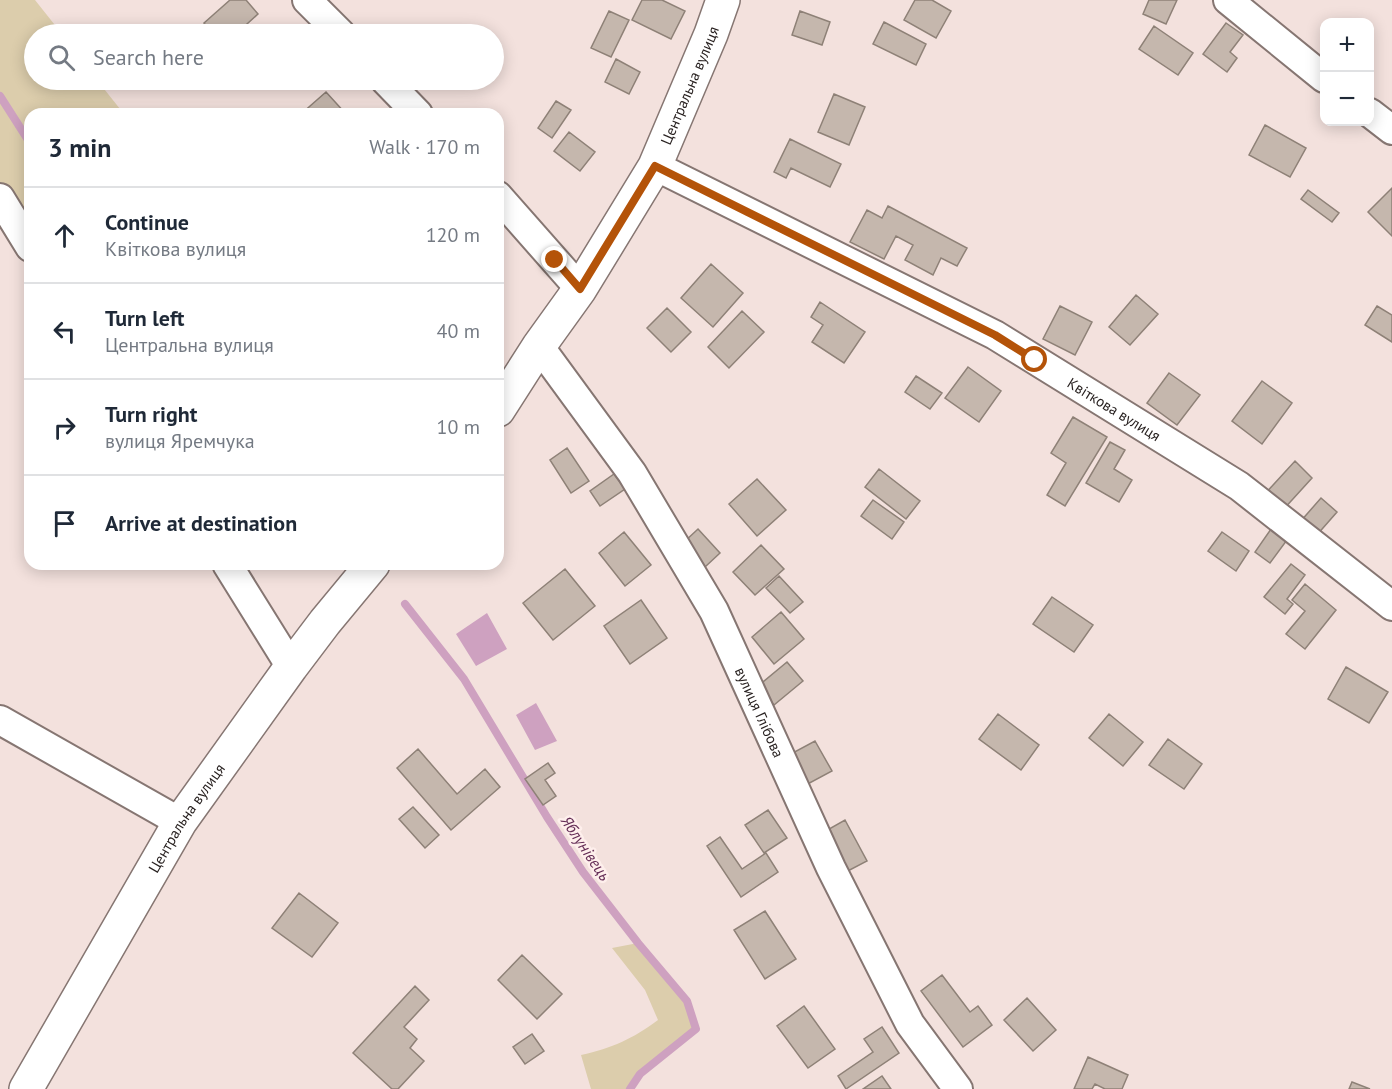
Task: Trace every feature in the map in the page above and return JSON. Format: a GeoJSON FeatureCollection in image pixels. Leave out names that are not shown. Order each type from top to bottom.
{"type":"FeatureCollection","features":[{"type":"Feature","properties":{"kind":"main road","name":"Центральна вулиця"},"geometry":{"type":"LineString","coordinates":[[504,401],[539,346],[580,289],[655,166],[723,0]]}},
{"type":"Feature","properties":{"kind":"main road","name":"Центральна вулиця"},"geometry":{"type":"LineString","coordinates":[[26,1089],[180,822],[291,667],[368,570]]}},
{"type":"Feature","properties":{"kind":"street"},"geometry":{"type":"LineString","coordinates":[[307,0],[331,24]]}},
{"type":"Feature","properties":{"kind":"street"},"geometry":{"type":"LineString","coordinates":[[1228,0],[1320,75]]}},
{"type":"Feature","properties":{"kind":"street"},"geometry":{"type":"LineString","coordinates":[[395,90],[412,108]]}},
{"type":"Feature","properties":{"kind":"street"},"geometry":{"type":"LineString","coordinates":[[1374,116],[1392,130]]}},
{"type":"Feature","properties":{"kind":"street","name":"Квіткова вулиця"},"geometry":{"type":"LineString","coordinates":[[655,166],[995,335],[1239,486],[1392,606]]}},
{"type":"Feature","properties":{"kind":"street"},"geometry":{"type":"LineString","coordinates":[[0,198],[24,237]]}},
{"type":"Feature","properties":{"kind":"street"},"geometry":{"type":"LineString","coordinates":[[504,203],[580,289]]}},
{"type":"Feature","properties":{"kind":"street","name":"вулиця Глібова"},"geometry":{"type":"LineString","coordinates":[[539,346],[632,473],[714,611],[831,868],[910,1024],[958,1089]]}},
{"type":"Feature","properties":{"kind":"street"},"geometry":{"type":"LineString","coordinates":[[231,570],[291,667]]}},
{"type":"Feature","properties":{"kind":"street"},"geometry":{"type":"LineString","coordinates":[[0,720],[180,822]]}},
{"type":"Feature","properties":{"kind":"shaded area"},"geometry":{"type":"Polygon","coordinates":[[[0,0],[35,0],[54,24],[24,24],[24,90],[105,90],[119,108],[24,108],[24,222],[8,234],[0,224],[0,0]]]}},
{"type":"Feature","properties":{"kind":"shaded area"},"geometry":{"type":"Polygon","coordinates":[[[487,613],[507,649],[476,666],[456,634],[487,613]]]}},
{"type":"Feature","properties":{"kind":"shaded area"},"geometry":{"type":"Polygon","coordinates":[[[536,703],[557,741],[535,750],[516,715],[536,703]]]}},
{"type":"Feature","properties":{"kind":"shaded area"},"geometry":{"type":"Polygon","coordinates":[[[638,943],[687,1001],[696,1029],[640,1074],[630,1089],[591,1089],[581,1055],[622,1042],[658,1020],[645,990],[612,948],[638,943]]]}},
{"type":"Feature","properties":{"kind":"building"},"geometry":{"type":"Polygon","coordinates":[[[230,0],[246,0],[258,14],[247,24],[204,23],[230,0]]]}},
{"type":"Feature","properties":{"kind":"building"},"geometry":{"type":"Polygon","coordinates":[[[642,0],[662,0],[685,11],[671,39],[632,20],[642,0]]]}},
{"type":"Feature","properties":{"kind":"building"},"geometry":{"type":"Polygon","coordinates":[[[915,0],[932,0],[951,11],[936,38],[904,20],[915,0]]]}},
{"type":"Feature","properties":{"kind":"building"},"geometry":{"type":"Polygon","coordinates":[[[1149,0],[1177,0],[1166,24],[1143,14],[1149,0]]]}},
{"type":"Feature","properties":{"kind":"building"},"geometry":{"type":"Polygon","coordinates":[[[609,11],[629,20],[611,57],[591,48],[609,11]]]}},
{"type":"Feature","properties":{"kind":"building"},"geometry":{"type":"Polygon","coordinates":[[[800,11],[830,22],[822,45],[792,35],[800,11]]]}},
{"type":"Feature","properties":{"kind":"building"},"geometry":{"type":"Polygon","coordinates":[[[884,22],[926,44],[916,65],[873,44],[884,22]]]}},
{"type":"Feature","properties":{"kind":"building"},"geometry":{"type":"Polygon","coordinates":[[[1226,23],[1243,35],[1230,52],[1237,58],[1227,72],[1203,54],[1226,23]]]}},
{"type":"Feature","properties":{"kind":"building"},"geometry":{"type":"Polygon","coordinates":[[[1154,26],[1193,53],[1178,75],[1139,49],[1154,26]]]}},
{"type":"Feature","properties":{"kind":"building"},"geometry":{"type":"Polygon","coordinates":[[[616,59],[640,72],[629,94],[605,82],[616,59]]]}},
{"type":"Feature","properties":{"kind":"building"},"geometry":{"type":"Polygon","coordinates":[[[326,92],[341,108],[308,108],[326,92]]]}},
{"type":"Feature","properties":{"kind":"building"},"geometry":{"type":"Polygon","coordinates":[[[834,94],[865,107],[849,145],[818,132],[834,94]]]}},
{"type":"Feature","properties":{"kind":"building"},"geometry":{"type":"Polygon","coordinates":[[[556,101],[571,110],[552,138],[538,128],[556,101]]]}},
{"type":"Feature","properties":{"kind":"building"},"geometry":{"type":"Polygon","coordinates":[[[1265,125],[1306,148],[1290,177],[1249,155],[1265,125]]]}},
{"type":"Feature","properties":{"kind":"building"},"geometry":{"type":"Polygon","coordinates":[[[569,132],[595,152],[580,171],[554,151],[569,132]]]}},
{"type":"Feature","properties":{"kind":"building"},"geometry":{"type":"Polygon","coordinates":[[[790,139],[841,164],[830,187],[791,168],[786,178],[774,172],[790,139]]]}},
{"type":"Feature","properties":{"kind":"building"},"geometry":{"type":"Polygon","coordinates":[[[1392,188],[1392,236],[1368,212],[1392,188]]]}},
{"type":"Feature","properties":{"kind":"building"},"geometry":{"type":"Polygon","coordinates":[[[1308,190],[1339,213],[1332,222],[1301,199],[1308,190]]]}},
{"type":"Feature","properties":{"kind":"building"},"geometry":{"type":"Polygon","coordinates":[[[888,206],[967,248],[957,266],[941,258],[933,275],[905,260],[913,245],[896,236],[884,259],[850,242],[867,210],[882,218],[888,206]]]}},
{"type":"Feature","properties":{"kind":"building"},"geometry":{"type":"Polygon","coordinates":[[[711,264],[743,293],[713,327],[681,298],[711,264]]]}},
{"type":"Feature","properties":{"kind":"building"},"geometry":{"type":"Polygon","coordinates":[[[1136,295],[1158,314],[1130,345],[1109,327],[1136,295]]]}},
{"type":"Feature","properties":{"kind":"building"},"geometry":{"type":"Polygon","coordinates":[[[820,302],[865,332],[844,363],[812,342],[823,325],[811,317],[820,302]]]}},
{"type":"Feature","properties":{"kind":"building"},"geometry":{"type":"Polygon","coordinates":[[[1060,306],[1092,322],[1075,355],[1043,339],[1060,306]]]}},
{"type":"Feature","properties":{"kind":"building"},"geometry":{"type":"Polygon","coordinates":[[[1377,306],[1392,315],[1392,342],[1365,325],[1377,306]]]}},
{"type":"Feature","properties":{"kind":"building"},"geometry":{"type":"Polygon","coordinates":[[[667,308],[691,332],[671,352],[647,328],[667,308]]]}},
{"type":"Feature","properties":{"kind":"building"},"geometry":{"type":"Polygon","coordinates":[[[742,311],[764,332],[729,368],[708,347],[742,311]]]}},
{"type":"Feature","properties":{"kind":"building"},"geometry":{"type":"Polygon","coordinates":[[[968,367],[1001,391],[979,422],[945,398],[968,367]]]}},
{"type":"Feature","properties":{"kind":"building"},"geometry":{"type":"Polygon","coordinates":[[[1169,373],[1200,395],[1177,425],[1147,403],[1169,373]]]}},
{"type":"Feature","properties":{"kind":"building"},"geometry":{"type":"Polygon","coordinates":[[[916,376],[942,393],[930,409],[905,392],[916,376]]]}},
{"type":"Feature","properties":{"kind":"building"},"geometry":{"type":"Polygon","coordinates":[[[1262,381],[1292,403],[1262,444],[1232,421],[1262,381]]]}},
{"type":"Feature","properties":{"kind":"building"},"geometry":{"type":"Polygon","coordinates":[[[1073,417],[1107,437],[1065,506],[1047,495],[1066,463],[1051,453],[1073,417]]]}},
{"type":"Feature","properties":{"kind":"building"},"geometry":{"type":"Polygon","coordinates":[[[1110,442],[1125,450],[1114,469],[1132,480],[1119,502],[1086,483],[1110,442]]]}},
{"type":"Feature","properties":{"kind":"building"},"geometry":{"type":"Polygon","coordinates":[[[567,448],[589,481],[571,493],[550,460],[567,448]]]}},
{"type":"Feature","properties":{"kind":"building"},"geometry":{"type":"Polygon","coordinates":[[[1295,461],[1312,478],[1282,511],[1264,495],[1295,461]]]}},
{"type":"Feature","properties":{"kind":"building"},"geometry":{"type":"Polygon","coordinates":[[[879,469],[920,501],[906,519],[865,487],[879,469]]]}},
{"type":"Feature","properties":{"kind":"building"},"geometry":{"type":"Polygon","coordinates":[[[614,474],[625,489],[600,506],[590,491],[614,474]]]}},
{"type":"Feature","properties":{"kind":"building"},"geometry":{"type":"Polygon","coordinates":[[[757,479],[786,510],[757,536],[729,504],[757,479]]]}},
{"type":"Feature","properties":{"kind":"building"},"geometry":{"type":"Polygon","coordinates":[[[1321,498],[1337,512],[1316,536],[1300,522],[1321,498]]]}},
{"type":"Feature","properties":{"kind":"building"},"geometry":{"type":"Polygon","coordinates":[[[873,500],[904,522],[892,539],[861,516],[873,500]]]}},
{"type":"Feature","properties":{"kind":"building"},"geometry":{"type":"Polygon","coordinates":[[[698,529],[720,553],[705,567],[683,543],[698,529]]]}},
{"type":"Feature","properties":{"kind":"building"},"geometry":{"type":"Polygon","coordinates":[[[1271,529],[1287,540],[1270,563],[1255,552],[1271,529]]]}},
{"type":"Feature","properties":{"kind":"building"},"geometry":{"type":"Polygon","coordinates":[[[624,532],[651,565],[625,586],[599,553],[624,532]]]}},
{"type":"Feature","properties":{"kind":"building"},"geometry":{"type":"Polygon","coordinates":[[[1222,532],[1249,551],[1236,571],[1208,551],[1222,532]]]}},
{"type":"Feature","properties":{"kind":"building"},"geometry":{"type":"Polygon","coordinates":[[[761,545],[784,569],[755,595],[733,572],[761,545]]]}},
{"type":"Feature","properties":{"kind":"building"},"geometry":{"type":"Polygon","coordinates":[[[1291,564],[1305,575],[1287,599],[1293,604],[1285,614],[1264,597],[1291,564]]]}},
{"type":"Feature","properties":{"kind":"building"},"geometry":{"type":"Polygon","coordinates":[[[565,569],[595,606],[553,640],[523,603],[565,569]]]}},
{"type":"Feature","properties":{"kind":"building"},"geometry":{"type":"Polygon","coordinates":[[[779,576],[803,602],[790,613],[766,588],[779,576]]]}},
{"type":"Feature","properties":{"kind":"building"},"geometry":{"type":"Polygon","coordinates":[[[1305,584],[1336,610],[1305,649],[1286,634],[1305,611],[1292,600],[1305,584]]]}},
{"type":"Feature","properties":{"kind":"building"},"geometry":{"type":"Polygon","coordinates":[[[1052,597],[1093,625],[1074,652],[1033,624],[1052,597]]]}},
{"type":"Feature","properties":{"kind":"building"},"geometry":{"type":"Polygon","coordinates":[[[641,600],[667,638],[630,664],[604,626],[641,600]]]}},
{"type":"Feature","properties":{"kind":"building"},"geometry":{"type":"Polygon","coordinates":[[[781,612],[804,639],[774,664],[752,637],[781,612]]]}},
{"type":"Feature","properties":{"kind":"building"},"geometry":{"type":"Polygon","coordinates":[[[787,662],[803,681],[774,705],[758,686],[787,662]]]}},
{"type":"Feature","properties":{"kind":"building"},"geometry":{"type":"Polygon","coordinates":[[[1346,667],[1388,692],[1369,723],[1328,699],[1346,667]]]}},
{"type":"Feature","properties":{"kind":"building"},"geometry":{"type":"Polygon","coordinates":[[[998,714],[1039,745],[1021,770],[979,739],[998,714]]]}},
{"type":"Feature","properties":{"kind":"building"},"geometry":{"type":"Polygon","coordinates":[[[1109,714],[1143,742],[1123,766],[1089,738],[1109,714]]]}},
{"type":"Feature","properties":{"kind":"building"},"geometry":{"type":"Polygon","coordinates":[[[1168,739],[1202,764],[1184,789],[1149,765],[1168,739]]]}},
{"type":"Feature","properties":{"kind":"building"},"geometry":{"type":"Polygon","coordinates":[[[815,741],[832,771],[804,786],[787,756],[815,741]]]}},
{"type":"Feature","properties":{"kind":"building"},"geometry":{"type":"Polygon","coordinates":[[[418,749],[457,794],[485,769],[500,787],[451,830],[397,768],[418,749]]]}},
{"type":"Feature","properties":{"kind":"building"},"geometry":{"type":"Polygon","coordinates":[[[548,763],[555,773],[545,780],[556,796],[543,805],[525,779],[548,763]]]}},
{"type":"Feature","properties":{"kind":"building"},"geometry":{"type":"Polygon","coordinates":[[[413,807],[439,835],[425,848],[399,819],[413,807]]]}},
{"type":"Feature","properties":{"kind":"building"},"geometry":{"type":"Polygon","coordinates":[[[768,810],[787,838],[764,853],[745,825],[768,810]]]}},
{"type":"Feature","properties":{"kind":"building"},"geometry":{"type":"Polygon","coordinates":[[[845,820],[867,861],[844,873],[822,833],[845,820]]]}},
{"type":"Feature","properties":{"kind":"building"},"geometry":{"type":"Polygon","coordinates":[[[720,837],[742,869],[766,853],[778,872],[741,897],[707,846],[720,837]]]}},
{"type":"Feature","properties":{"kind":"building"},"geometry":{"type":"Polygon","coordinates":[[[299,893],[338,923],[312,957],[272,928],[299,893]]]}},
{"type":"Feature","properties":{"kind":"building"},"geometry":{"type":"Polygon","coordinates":[[[765,911],[796,959],[765,979],[734,930],[765,911]]]}},
{"type":"Feature","properties":{"kind":"building"},"geometry":{"type":"Polygon","coordinates":[[[522,955],[562,994],[537,1019],[498,980],[522,955]]]}},
{"type":"Feature","properties":{"kind":"building"},"geometry":{"type":"Polygon","coordinates":[[[942,975],[970,1012],[978,1006],[992,1025],[963,1047],[921,991],[942,975]]]}},
{"type":"Feature","properties":{"kind":"building"},"geometry":{"type":"Polygon","coordinates":[[[415,986],[429,1000],[404,1027],[417,1039],[410,1048],[424,1061],[398,1089],[392,1089],[353,1053],[415,986]]]}},
{"type":"Feature","properties":{"kind":"building"},"geometry":{"type":"Polygon","coordinates":[[[1027,998],[1056,1030],[1033,1051],[1004,1020],[1027,998]]]}},
{"type":"Feature","properties":{"kind":"building"},"geometry":{"type":"Polygon","coordinates":[[[804,1006],[835,1049],[808,1068],[777,1026],[804,1006]]]}},
{"type":"Feature","properties":{"kind":"building"},"geometry":{"type":"Polygon","coordinates":[[[882,1027],[899,1053],[846,1089],[838,1076],[873,1052],[864,1039],[882,1027]]]}},
{"type":"Feature","properties":{"kind":"building"},"geometry":{"type":"Polygon","coordinates":[[[532,1034],[544,1051],[525,1064],[513,1047],[532,1034]]]}},
{"type":"Feature","properties":{"kind":"building"},"geometry":{"type":"Polygon","coordinates":[[[1088,1057],[1128,1075],[1122,1089],[1105,1089],[1095,1084],[1092,1089],[1074,1089],[1088,1057]]]}},
{"type":"Feature","properties":{"kind":"building"},"geometry":{"type":"Polygon","coordinates":[[[882,1076],[891,1089],[863,1089],[882,1076]]]}},
{"type":"Feature","properties":{"kind":"building"},"geometry":{"type":"Polygon","coordinates":[[[1352,1082],[1370,1089],[1349,1089],[1352,1082]]]}},
{"type":"Feature","properties":{"kind":"waterway","name":"Яблунівець"},"geometry":{"type":"LineString","coordinates":[[0,96],[24,134]]}},
{"type":"Feature","properties":{"kind":"waterway","name":"Яблунівець"},"geometry":{"type":"LineString","coordinates":[[405,604],[464,679],[583,872],[687,1001],[696,1029],[640,1074],[630,1089]]}},
{"type":"Feature","properties":{"kind":"route"},"geometry":{"type":"LineString","coordinates":[[555,260],[580,289],[655,166],[995,335],[1035,360]]}}]}
